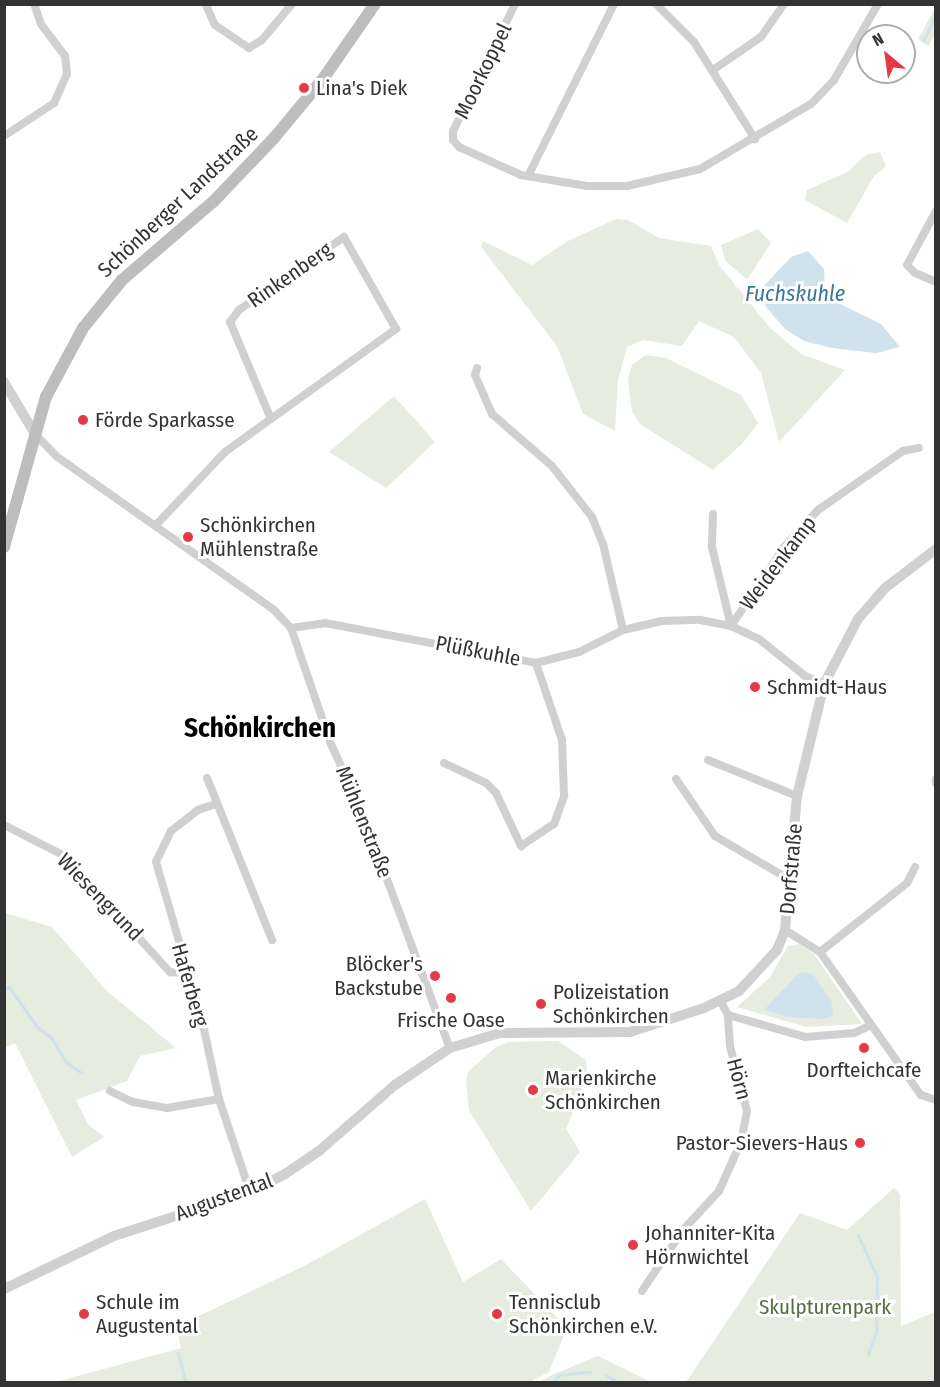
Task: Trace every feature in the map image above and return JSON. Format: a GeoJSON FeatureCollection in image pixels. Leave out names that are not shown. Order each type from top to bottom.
{"type":"FeatureCollection","features":[{"type":"Feature","properties":{"kind":"main road","name":"Schönberger Landstraße"},"geometry":{"type":"LineString","coordinates":[[4,547],[10,512],[46,397],[68,352],[102,303],[148,254],[214,201],[274,138],[323,79],[375,4]]}},
{"type":"Feature","properties":{"kind":"street"},"geometry":{"type":"LineString","coordinates":[[4,136],[54,103],[67,74],[65,56],[41,24],[34,4]]}},
{"type":"Feature","properties":{"kind":"street"},"geometry":{"type":"LineString","coordinates":[[206,5],[215,25],[249,48],[262,40],[292,4]]}},
{"type":"Feature","properties":{"kind":"street","name":"Moorkoppel"},"geometry":{"type":"LineString","coordinates":[[515,4],[453,131],[453,140],[470,152],[528,176],[587,186],[643,184],[700,169],[754,139],[822,94],[878,4]]}},
{"type":"Feature","properties":{"kind":"street"},"geometry":{"type":"LineString","coordinates":[[528,176],[614,4]]}},
{"type":"Feature","properties":{"kind":"street"},"geometry":{"type":"LineString","coordinates":[[713,70],[761,37],[783,4]]}},
{"type":"Feature","properties":{"kind":"street"},"geometry":{"type":"LineString","coordinates":[[663,6],[713,70],[754,139]]}},
{"type":"Feature","properties":{"kind":"street"},"geometry":{"type":"LineString","coordinates":[[936,211],[907,265],[915,273],[936,282]]}},
{"type":"Feature","properties":{"kind":"street","name":"Rinkenberg"},"geometry":{"type":"LineString","coordinates":[[156,525],[225,452],[271,420],[396,329],[344,237],[238,310],[230,322],[271,420]]}},
{"type":"Feature","properties":{"kind":"street"},"geometry":{"type":"LineString","coordinates":[[477,368],[475,375],[492,414],[552,466],[592,517],[603,544],[623,630]]}},
{"type":"Feature","properties":{"kind":"street"},"geometry":{"type":"LineString","coordinates":[[4,381],[35,434]]}},
{"type":"Feature","properties":{"kind":"street","name":"Mühlenstraße"},"geometry":{"type":"LineString","coordinates":[[35,434],[56,456],[274,610],[291,628],[331,744],[362,812],[450,1048]]}},
{"type":"Feature","properties":{"kind":"street","name":"Weidenkamp"},"geometry":{"type":"LineString","coordinates":[[731,626],[784,547],[818,510],[903,451],[919,448]]}},
{"type":"Feature","properties":{"kind":"street"},"geometry":{"type":"LineString","coordinates":[[713,514],[712,547],[731,626]]}},
{"type":"Feature","properties":{"kind":"street","name":"Dorfstraße"},"geometry":{"type":"LineString","coordinates":[[450,1048],[506,1033],[630,1032],[721,1002],[755,978],[777,950],[785,930],[792,881],[797,796],[824,684],[858,619],[885,588],[936,549]]}},
{"type":"Feature","properties":{"kind":"street","name":"Plüßkuhle"},"geometry":{"type":"LineString","coordinates":[[291,628],[326,622],[536,663],[579,652],[623,630],[662,621],[700,620],[731,626],[759,639],[805,676],[824,684]]}},
{"type":"Feature","properties":{"kind":"street"},"geometry":{"type":"LineString","coordinates":[[444,763],[486,783],[496,793],[521,846],[554,824],[561,812],[564,796],[561,740],[536,663]]}},
{"type":"Feature","properties":{"kind":"street"},"geometry":{"type":"LineString","coordinates":[[708,760],[797,796]]}},
{"type":"Feature","properties":{"kind":"street"},"geometry":{"type":"LineString","coordinates":[[207,778],[272,940]]}},
{"type":"Feature","properties":{"kind":"street"},"geometry":{"type":"LineString","coordinates":[[676,779],[715,836],[792,881]]}},
{"type":"Feature","properties":{"kind":"street","name":"Haferberg"},"geometry":{"type":"LineString","coordinates":[[216,804],[198,810],[171,831],[156,862],[188,974],[219,1099],[250,1192]]}},
{"type":"Feature","properties":{"kind":"street","name":"Wiesengrund"},"geometry":{"type":"LineString","coordinates":[[4,825],[63,855],[170,972],[188,974]]}},
{"type":"Feature","properties":{"kind":"street"},"geometry":{"type":"LineString","coordinates":[[820,952],[907,883],[915,867]]}},
{"type":"Feature","properties":{"kind":"street"},"geometry":{"type":"LineString","coordinates":[[785,930],[820,952],[868,1026],[921,1095],[936,1100]]}},
{"type":"Feature","properties":{"kind":"street"},"geometry":{"type":"LineString","coordinates":[[721,1002],[728,1015],[805,1037],[854,1033],[868,1026]]}},
{"type":"Feature","properties":{"kind":"street","name":"Hörn"},"geometry":{"type":"LineString","coordinates":[[642,1291],[683,1230],[719,1191],[741,1142],[747,1111],[730,1046],[728,1015]]}},
{"type":"Feature","properties":{"kind":"street","name":"Augustental"},"geometry":{"type":"LineString","coordinates":[[4,1289],[114,1236],[250,1192],[319,1151],[394,1085],[450,1048]]}},
{"type":"Feature","properties":{"kind":"street"},"geometry":{"type":"LineString","coordinates":[[110,1091],[134,1102],[167,1108],[219,1099]]}},
{"type":"Feature","properties":{"kind":"green space"},"geometry":{"type":"Polygon","coordinates":[[[935,8],[935,35],[928,46],[918,39],[935,8]]]}},
{"type":"Feature","properties":{"kind":"green space"},"geometry":{"type":"Polygon","coordinates":[[[880,152],[886,166],[874,176],[847,223],[805,200],[807,190],[847,172],[866,155],[880,152]]]}},
{"type":"Feature","properties":{"kind":"green space"},"geometry":{"type":"Polygon","coordinates":[[[616,219],[628,220],[659,238],[711,246],[719,265],[770,328],[801,354],[845,370],[779,442],[761,373],[734,337],[699,321],[682,346],[643,340],[627,347],[618,380],[615,431],[583,414],[557,346],[481,247],[483,241],[532,265],[568,241],[616,219]]]}},
{"type":"Feature","properties":{"kind":"green space"},"geometry":{"type":"Polygon","coordinates":[[[758,229],[771,243],[747,280],[725,260],[721,245],[758,229]]]}},
{"type":"Feature","properties":{"kind":"green space"},"geometry":{"type":"Polygon","coordinates":[[[646,355],[666,358],[741,395],[758,423],[743,443],[713,470],[640,424],[632,412],[628,379],[632,365],[646,355]]]}},
{"type":"Feature","properties":{"kind":"green space"},"geometry":{"type":"Polygon","coordinates":[[[394,396],[435,442],[386,488],[329,452],[394,396]]]}},
{"type":"Feature","properties":{"kind":"green space"},"geometry":{"type":"Polygon","coordinates":[[[5,913],[52,927],[106,990],[176,1048],[140,1056],[127,1081],[76,1100],[88,1124],[104,1137],[72,1157],[15,1043],[5,1048],[5,913]]]}},
{"type":"Feature","properties":{"kind":"green space"},"geometry":{"type":"Polygon","coordinates":[[[799,944],[814,954],[862,1024],[806,1027],[737,1007],[770,977],[788,946],[799,944]]]}},
{"type":"Feature","properties":{"kind":"green space"},"geometry":{"type":"Polygon","coordinates":[[[558,1041],[586,1060],[587,1076],[566,1129],[580,1152],[531,1211],[469,1110],[466,1081],[468,1072],[496,1047],[508,1042],[558,1041]]]}},
{"type":"Feature","properties":{"kind":"green space","name":"Skulpturenpark"},"geometry":{"type":"Polygon","coordinates":[[[894,1188],[900,1194],[901,1326],[935,1312],[935,1382],[686,1382],[800,1213],[847,1230],[894,1188]]]}},
{"type":"Feature","properties":{"kind":"green space"},"geometry":{"type":"Polygon","coordinates":[[[425,1199],[463,1282],[501,1259],[567,1328],[549,1372],[530,1382],[56,1382],[181,1348],[176,1327],[306,1265],[425,1199]]]}},
{"type":"Feature","properties":{"kind":"green space"},"geometry":{"type":"Polygon","coordinates":[[[598,1356],[651,1382],[539,1382],[554,1374],[598,1356]]]}},
{"type":"Feature","properties":{"kind":"water","name":"Fuchskuhle"},"geometry":{"type":"Polygon","coordinates":[[[808,251],[824,269],[825,288],[832,300],[881,324],[900,347],[876,353],[832,348],[804,341],[785,329],[767,308],[759,291],[791,257],[808,251]]]}},
{"type":"Feature","properties":{"kind":"water"},"geometry":{"type":"Polygon","coordinates":[[[806,972],[814,976],[831,1000],[833,1015],[824,1019],[789,1017],[764,1010],[798,974],[806,972]]]}},
{"type":"Feature","properties":{"kind":"waterway"},"geometry":{"type":"LineString","coordinates":[[923,41],[936,14]]}},
{"type":"Feature","properties":{"kind":"waterway"},"geometry":{"type":"LineString","coordinates":[[4,990],[9,987],[38,1028],[51,1037],[66,1062],[82,1073]]}},
{"type":"Feature","properties":{"kind":"waterway"},"geometry":{"type":"LineString","coordinates":[[858,1235],[877,1277],[876,1332],[868,1354]]}},
{"type":"Feature","properties":{"kind":"waterway"},"geometry":{"type":"LineString","coordinates":[[178,1353],[185,1382]]}},
{"type":"Feature","properties":{"kind":"waterway"},"geometry":{"type":"LineString","coordinates":[[553,1382],[559,1375],[590,1372]]}},
{"type":"Feature","properties":{"kind":"waterway"},"geometry":{"type":"LineString","coordinates":[[606,1375],[617,1382]]}},
{"type":"Feature","properties":{"kind":"place","name":"Lina's Diek"},"geometry":{"type":"Point","coordinates":[304,88]}},
{"type":"Feature","properties":{"kind":"place","name":"Förde Sparkasse"},"geometry":{"type":"Point","coordinates":[83,420]}},
{"type":"Feature","properties":{"kind":"place","name":"Schönkirchen Mühlenstraße"},"geometry":{"type":"Point","coordinates":[188,537]}},
{"type":"Feature","properties":{"kind":"place","name":"Schmidt-Haus"},"geometry":{"type":"Point","coordinates":[755,687]}},
{"type":"Feature","properties":{"kind":"place","name":"Blöcker's Backstube"},"geometry":{"type":"Point","coordinates":[435,976]}},
{"type":"Feature","properties":{"kind":"place","name":"Frische Oase"},"geometry":{"type":"Point","coordinates":[451,998]}},
{"type":"Feature","properties":{"kind":"place","name":"Polizeistation Schönkirchen"},"geometry":{"type":"Point","coordinates":[541,1004]}},
{"type":"Feature","properties":{"kind":"place","name":"Dorfteichcafe"},"geometry":{"type":"Point","coordinates":[864,1048]}},
{"type":"Feature","properties":{"kind":"place","name":"Marienkirche Schönkirchen"},"geometry":{"type":"Point","coordinates":[533,1090]}},
{"type":"Feature","properties":{"kind":"place","name":"Pastor-Sievers-Haus"},"geometry":{"type":"Point","coordinates":[860,1143]}},
{"type":"Feature","properties":{"kind":"place","name":"Johanniter-Kita Hörnwichtel"},"geometry":{"type":"Point","coordinates":[633,1245]}},
{"type":"Feature","properties":{"kind":"place","name":"Schule im Augustental"},"geometry":{"type":"Point","coordinates":[84,1314]}},
{"type":"Feature","properties":{"kind":"place","name":"Tennisclub Schönkirchen e.V."},"geometry":{"type":"Point","coordinates":[497,1314]}},
{"type":"Feature","properties":{"kind":"district","name":"Schönkirchen"},"geometry":{"type":"Point","coordinates":[260,729]}}]}
